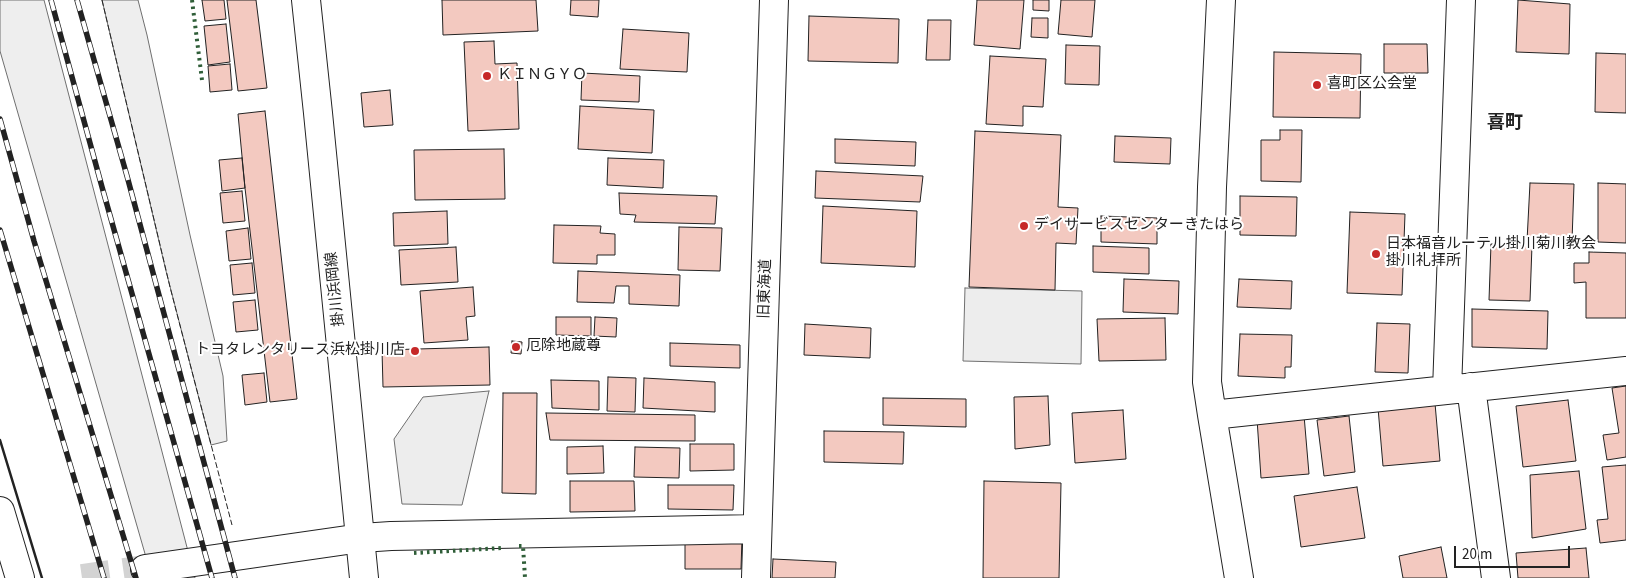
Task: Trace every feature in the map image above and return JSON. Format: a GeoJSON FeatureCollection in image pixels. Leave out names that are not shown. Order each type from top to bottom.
{"type":"FeatureCollection","features":[{"type":"Feature","properties":{"kind":"street","name":"掛川浜岡線"},"geometry":{"type":"LineString","coordinates":[[306,0],[364,578]]}},
{"type":"Feature","properties":{"kind":"street","name":"旧東海道"},"geometry":{"type":"LineString","coordinates":[[756,578],[774,0]]}},
{"type":"Feature","properties":{"kind":"street"},"geometry":{"type":"LineString","coordinates":[[1221,0],[1212,187],[1207,382],[1239,578]]}},
{"type":"Feature","properties":{"kind":"street"},"geometry":{"type":"LineString","coordinates":[[1461,0],[1459,389],[1496,578]]}},
{"type":"Feature","properties":{"kind":"street"},"geometry":{"type":"LineString","coordinates":[[1212,415],[1626,371]]}},
{"type":"Feature","properties":{"kind":"street"},"geometry":{"type":"LineString","coordinates":[[0,511],[20,578]]}},
{"type":"Feature","properties":{"kind":"street"},"geometry":{"type":"LineString","coordinates":[[146,569],[361,538],[391,536],[757,529]]}},
{"type":"Feature","properties":{"kind":"shaded area"},"geometry":{"type":"Polygon","coordinates":[[[0,0],[44,0],[195,578],[152,578],[0,51],[0,0]]]}},
{"type":"Feature","properties":{"kind":"shaded area"},"geometry":{"type":"Polygon","coordinates":[[[102,0],[138,0],[223,376],[227,441],[211,445],[166,271],[102,0]]]}},
{"type":"Feature","properties":{"kind":"shaded area"},"geometry":{"type":"Polygon","coordinates":[[[965,288],[1082,291],[1081,364],[963,361],[965,288]]]}},
{"type":"Feature","properties":{"kind":"shaded area"},"geometry":{"type":"Polygon","coordinates":[[[489,391],[462,505],[402,504],[394,439],[423,397],[489,391]]]}},
{"type":"Feature","properties":{"kind":"building"},"geometry":{"type":"Polygon","coordinates":[[[202,0],[224,0],[226,19],[205,21],[202,0]]]}},
{"type":"Feature","properties":{"kind":"building"},"geometry":{"type":"Polygon","coordinates":[[[227,0],[256,0],[267,88],[238,91],[227,0]]]}},
{"type":"Feature","properties":{"kind":"building"},"geometry":{"type":"Polygon","coordinates":[[[442,0],[536,0],[538,31],[443,35],[442,0]]]}},
{"type":"Feature","properties":{"kind":"building"},"geometry":{"type":"Polygon","coordinates":[[[571,0],[599,0],[598,17],[570,15],[571,0]]]}},
{"type":"Feature","properties":{"kind":"building"},"geometry":{"type":"Polygon","coordinates":[[[977,0],[1024,0],[1020,49],[974,45],[977,0]]]}},
{"type":"Feature","properties":{"kind":"building"},"geometry":{"type":"Polygon","coordinates":[[[1033,0],[1049,0],[1049,11],[1033,10],[1033,0]]]}},
{"type":"Feature","properties":{"kind":"building"},"geometry":{"type":"Polygon","coordinates":[[[1061,0],[1095,0],[1092,37],[1058,34],[1061,0]]]}},
{"type":"Feature","properties":{"kind":"building"},"geometry":{"type":"Polygon","coordinates":[[[1518,0],[1570,4],[1569,54],[1516,52],[1518,0]]]}},
{"type":"Feature","properties":{"kind":"building"},"geometry":{"type":"Polygon","coordinates":[[[809,16],[899,19],[898,63],[808,61],[809,16]]]}},
{"type":"Feature","properties":{"kind":"building"},"geometry":{"type":"Polygon","coordinates":[[[1032,18],[1048,18],[1048,38],[1031,37],[1032,18]]]}},
{"type":"Feature","properties":{"kind":"building"},"geometry":{"type":"Polygon","coordinates":[[[928,20],[951,20],[950,60],[926,60],[928,20]]]}},
{"type":"Feature","properties":{"kind":"building"},"geometry":{"type":"Polygon","coordinates":[[[226,24],[230,62],[208,65],[204,26],[226,24]]]}},
{"type":"Feature","properties":{"kind":"building"},"geometry":{"type":"Polygon","coordinates":[[[623,29],[689,33],[687,72],[620,69],[623,29]]]}},
{"type":"Feature","properties":{"kind":"building"},"geometry":{"type":"Polygon","coordinates":[[[494,41],[495,64],[517,63],[519,129],[468,131],[464,42],[494,41]]]}},
{"type":"Feature","properties":{"kind":"building"},"geometry":{"type":"Polygon","coordinates":[[[1384,44],[1427,44],[1428,73],[1384,73],[1384,44]]]}},
{"type":"Feature","properties":{"kind":"building"},"geometry":{"type":"Polygon","coordinates":[[[1066,45],[1100,46],[1099,85],[1065,84],[1066,45]]]}},
{"type":"Feature","properties":{"kind":"building","name":"喜町区公会堂"},"geometry":{"type":"Polygon","coordinates":[[[1274,52],[1361,54],[1360,118],[1273,117],[1274,52]]]}},
{"type":"Feature","properties":{"kind":"building"},"geometry":{"type":"Polygon","coordinates":[[[1596,53],[1626,54],[1626,113],[1595,112],[1596,53]]]}},
{"type":"Feature","properties":{"kind":"building"},"geometry":{"type":"Polygon","coordinates":[[[990,56],[1046,59],[1043,107],[1023,106],[1023,126],[986,124],[990,56]]]}},
{"type":"Feature","properties":{"kind":"building"},"geometry":{"type":"Polygon","coordinates":[[[230,64],[232,90],[210,92],[208,66],[230,64]]]}},
{"type":"Feature","properties":{"kind":"building"},"geometry":{"type":"Polygon","coordinates":[[[582,73],[640,76],[639,102],[581,100],[582,73]]]}},
{"type":"Feature","properties":{"kind":"building"},"geometry":{"type":"Polygon","coordinates":[[[390,90],[393,125],[364,127],[361,93],[390,90]]]}},
{"type":"Feature","properties":{"kind":"building"},"geometry":{"type":"Polygon","coordinates":[[[580,106],[654,110],[652,153],[578,149],[580,106]]]}},
{"type":"Feature","properties":{"kind":"building"},"geometry":{"type":"Polygon","coordinates":[[[265,111],[297,399],[270,402],[238,114],[265,111]]]}},
{"type":"Feature","properties":{"kind":"building"},"geometry":{"type":"Polygon","coordinates":[[[1280,130],[1302,130],[1301,182],[1261,181],[1261,140],[1280,140],[1280,130]]]}},
{"type":"Feature","properties":{"kind":"building","name":"デイサービスセンターきたはら"},"geometry":{"type":"Polygon","coordinates":[[[975,131],[1061,135],[1058,207],[1078,208],[1076,244],[1056,243],[1055,290],[969,287],[975,131]]]}},
{"type":"Feature","properties":{"kind":"building"},"geometry":{"type":"Polygon","coordinates":[[[1115,136],[1171,138],[1170,164],[1114,162],[1115,136]]]}},
{"type":"Feature","properties":{"kind":"building"},"geometry":{"type":"Polygon","coordinates":[[[835,139],[916,142],[915,166],[835,163],[835,139]]]}},
{"type":"Feature","properties":{"kind":"building"},"geometry":{"type":"Polygon","coordinates":[[[504,149],[505,199],[415,200],[414,150],[504,149]]]}},
{"type":"Feature","properties":{"kind":"building"},"geometry":{"type":"Polygon","coordinates":[[[242,158],[245,188],[222,191],[219,160],[242,158]]]}},
{"type":"Feature","properties":{"kind":"building"},"geometry":{"type":"Polygon","coordinates":[[[608,158],[664,160],[663,188],[607,185],[608,158]]]}},
{"type":"Feature","properties":{"kind":"building"},"geometry":{"type":"Polygon","coordinates":[[[816,171],[923,176],[920,202],[815,198],[816,171]]]}},
{"type":"Feature","properties":{"kind":"building"},"geometry":{"type":"Polygon","coordinates":[[[1530,183],[1574,184],[1572,241],[1527,241],[1530,183]]]}},
{"type":"Feature","properties":{"kind":"building"},"geometry":{"type":"Polygon","coordinates":[[[1598,183],[1626,184],[1626,243],[1598,242],[1598,183]]]}},
{"type":"Feature","properties":{"kind":"building"},"geometry":{"type":"Polygon","coordinates":[[[242,191],[245,221],[223,223],[220,193],[242,191]]]}},
{"type":"Feature","properties":{"kind":"building"},"geometry":{"type":"Polygon","coordinates":[[[619,193],[717,196],[715,224],[634,222],[636,215],[620,214],[619,193]]]}},
{"type":"Feature","properties":{"kind":"building"},"geometry":{"type":"Polygon","coordinates":[[[1240,196],[1297,197],[1296,236],[1240,235],[1240,196]]]}},
{"type":"Feature","properties":{"kind":"building"},"geometry":{"type":"Polygon","coordinates":[[[823,206],[917,211],[915,267],[821,263],[823,206]]]}},
{"type":"Feature","properties":{"kind":"building"},"geometry":{"type":"Polygon","coordinates":[[[447,211],[448,244],[394,246],[393,213],[447,211]]]}},
{"type":"Feature","properties":{"kind":"building","name":"日本福音ルーテル掛川菊川教会 掛川礼拝所"},"geometry":{"type":"Polygon","coordinates":[[[1350,212],[1405,214],[1402,295],[1347,293],[1350,212]]]}},
{"type":"Feature","properties":{"kind":"building"},"geometry":{"type":"Polygon","coordinates":[[[1101,216],[1157,218],[1157,244],[1101,242],[1101,216]]]}},
{"type":"Feature","properties":{"kind":"building"},"geometry":{"type":"Polygon","coordinates":[[[554,225],[601,226],[600,233],[615,234],[615,255],[597,255],[597,264],[553,263],[554,225]]]}},
{"type":"Feature","properties":{"kind":"building"},"geometry":{"type":"Polygon","coordinates":[[[679,227],[722,228],[720,271],[678,270],[679,227]]]}},
{"type":"Feature","properties":{"kind":"building"},"geometry":{"type":"Polygon","coordinates":[[[248,228],[251,259],[229,261],[226,231],[248,228]]]}},
{"type":"Feature","properties":{"kind":"building"},"geometry":{"type":"Polygon","coordinates":[[[1491,244],[1532,245],[1530,301],[1489,300],[1491,244]]]}},
{"type":"Feature","properties":{"kind":"building"},"geometry":{"type":"Polygon","coordinates":[[[1093,246],[1149,248],[1149,274],[1093,272],[1093,246]]]}},
{"type":"Feature","properties":{"kind":"building"},"geometry":{"type":"Polygon","coordinates":[[[456,247],[458,282],[401,285],[399,250],[456,247]]]}},
{"type":"Feature","properties":{"kind":"building"},"geometry":{"type":"Polygon","coordinates":[[[1589,252],[1626,253],[1626,318],[1586,318],[1586,282],[1574,283],[1574,263],[1589,263],[1589,252]]]}},
{"type":"Feature","properties":{"kind":"building"},"geometry":{"type":"Polygon","coordinates":[[[252,263],[255,293],[233,295],[230,265],[252,263]]]}},
{"type":"Feature","properties":{"kind":"building"},"geometry":{"type":"Polygon","coordinates":[[[578,271],[680,275],[679,306],[629,304],[629,286],[616,286],[614,303],[577,302],[578,271]]]}},
{"type":"Feature","properties":{"kind":"building"},"geometry":{"type":"Polygon","coordinates":[[[1124,279],[1179,281],[1178,314],[1123,312],[1124,279]]]}},
{"type":"Feature","properties":{"kind":"building"},"geometry":{"type":"Polygon","coordinates":[[[1239,279],[1292,281],[1291,309],[1237,307],[1239,279]]]}},
{"type":"Feature","properties":{"kind":"building"},"geometry":{"type":"Polygon","coordinates":[[[473,287],[475,316],[466,317],[468,340],[424,343],[420,291],[473,287]]]}},
{"type":"Feature","properties":{"kind":"building"},"geometry":{"type":"Polygon","coordinates":[[[255,300],[258,330],[236,332],[233,302],[255,300]]]}},
{"type":"Feature","properties":{"kind":"building"},"geometry":{"type":"Polygon","coordinates":[[[1472,309],[1548,311],[1547,349],[1472,347],[1472,309]]]}},
{"type":"Feature","properties":{"kind":"building"},"geometry":{"type":"Polygon","coordinates":[[[556,317],[591,317],[591,336],[556,335],[556,317]]]}},
{"type":"Feature","properties":{"kind":"building"},"geometry":{"type":"Polygon","coordinates":[[[595,317],[617,318],[616,337],[594,336],[595,317]]]}},
{"type":"Feature","properties":{"kind":"building"},"geometry":{"type":"Polygon","coordinates":[[[1165,318],[1166,360],[1099,361],[1097,319],[1165,318]]]}},
{"type":"Feature","properties":{"kind":"building"},"geometry":{"type":"Polygon","coordinates":[[[1377,323],[1410,324],[1408,373],[1375,372],[1377,323]]]}},
{"type":"Feature","properties":{"kind":"building"},"geometry":{"type":"Polygon","coordinates":[[[805,324],[871,328],[870,358],[804,355],[805,324]]]}},
{"type":"Feature","properties":{"kind":"building"},"geometry":{"type":"Polygon","coordinates":[[[1240,334],[1292,335],[1291,367],[1285,367],[1285,378],[1238,376],[1240,334]]]}},
{"type":"Feature","properties":{"kind":"building"},"geometry":{"type":"Polygon","coordinates":[[[512,341],[522,342],[521,354],[511,353],[512,341]]]}},
{"type":"Feature","properties":{"kind":"building"},"geometry":{"type":"Polygon","coordinates":[[[670,343],[740,345],[740,368],[670,366],[670,343]]]}},
{"type":"Feature","properties":{"kind":"building"},"geometry":{"type":"Polygon","coordinates":[[[489,347],[490,385],[383,387],[382,350],[489,347]]]}},
{"type":"Feature","properties":{"kind":"building"},"geometry":{"type":"Polygon","coordinates":[[[264,373],[267,402],[245,405],[242,375],[264,373]]]}},
{"type":"Feature","properties":{"kind":"building"},"geometry":{"type":"Polygon","coordinates":[[[608,377],[636,378],[635,412],[607,411],[608,377]]]}},
{"type":"Feature","properties":{"kind":"building"},"geometry":{"type":"Polygon","coordinates":[[[644,378],[715,382],[715,412],[643,408],[644,378]]]}},
{"type":"Feature","properties":{"kind":"building"},"geometry":{"type":"Polygon","coordinates":[[[551,380],[599,381],[599,410],[552,408],[551,380]]]}},
{"type":"Feature","properties":{"kind":"building"},"geometry":{"type":"Polygon","coordinates":[[[1626,386],[1626,457],[1607,460],[1603,435],[1619,433],[1612,388],[1626,386]]]}},
{"type":"Feature","properties":{"kind":"building"},"geometry":{"type":"Polygon","coordinates":[[[503,393],[537,393],[536,494],[502,493],[503,393]]]}},
{"type":"Feature","properties":{"kind":"building"},"geometry":{"type":"Polygon","coordinates":[[[1048,396],[1050,445],[1015,449],[1014,397],[1048,396]]]}},
{"type":"Feature","properties":{"kind":"building"},"geometry":{"type":"Polygon","coordinates":[[[883,398],[966,399],[966,427],[883,425],[883,398]]]}},
{"type":"Feature","properties":{"kind":"building"},"geometry":{"type":"Polygon","coordinates":[[[1568,400],[1576,461],[1523,467],[1516,406],[1568,400]]]}},
{"type":"Feature","properties":{"kind":"building"},"geometry":{"type":"Polygon","coordinates":[[[1435,403],[1440,461],[1383,466],[1378,408],[1435,403]]]}},
{"type":"Feature","properties":{"kind":"building"},"geometry":{"type":"Polygon","coordinates":[[[1123,410],[1126,459],[1075,463],[1072,413],[1123,410]]]}},
{"type":"Feature","properties":{"kind":"building"},"geometry":{"type":"Polygon","coordinates":[[[546,413],[695,415],[695,441],[550,440],[546,413]]]}},
{"type":"Feature","properties":{"kind":"building"},"geometry":{"type":"Polygon","coordinates":[[[1304,415],[1309,474],[1261,478],[1257,419],[1304,415]]]}},
{"type":"Feature","properties":{"kind":"building"},"geometry":{"type":"Polygon","coordinates":[[[1349,416],[1355,472],[1324,476],[1317,420],[1349,416]]]}},
{"type":"Feature","properties":{"kind":"building"},"geometry":{"type":"Polygon","coordinates":[[[824,431],[904,432],[903,464],[824,462],[824,431]]]}},
{"type":"Feature","properties":{"kind":"building"},"geometry":{"type":"Polygon","coordinates":[[[690,444],[734,444],[734,470],[690,471],[690,444]]]}},
{"type":"Feature","properties":{"kind":"building"},"geometry":{"type":"Polygon","coordinates":[[[603,446],[604,473],[567,474],[567,447],[603,446]]]}},
{"type":"Feature","properties":{"kind":"building"},"geometry":{"type":"Polygon","coordinates":[[[635,447],[680,448],[679,478],[634,477],[635,447]]]}},
{"type":"Feature","properties":{"kind":"building"},"geometry":{"type":"Polygon","coordinates":[[[1626,465],[1626,540],[1600,543],[1597,520],[1608,519],[1602,467],[1626,465]]]}},
{"type":"Feature","properties":{"kind":"building"},"geometry":{"type":"Polygon","coordinates":[[[1579,471],[1586,529],[1532,538],[1530,475],[1579,471]]]}},
{"type":"Feature","properties":{"kind":"building"},"geometry":{"type":"Polygon","coordinates":[[[570,481],[634,481],[635,511],[570,512],[570,481]]]}},
{"type":"Feature","properties":{"kind":"building"},"geometry":{"type":"Polygon","coordinates":[[[984,481],[1061,483],[1059,578],[983,578],[984,481]]]}},
{"type":"Feature","properties":{"kind":"building"},"geometry":{"type":"Polygon","coordinates":[[[668,485],[734,485],[733,510],[668,509],[668,485]]]}},
{"type":"Feature","properties":{"kind":"building"},"geometry":{"type":"Polygon","coordinates":[[[1357,487],[1365,538],[1301,547],[1294,496],[1357,487]]]}},
{"type":"Feature","properties":{"kind":"building"},"geometry":{"type":"Polygon","coordinates":[[[685,538],[742,538],[741,569],[685,569],[685,538]]]}},
{"type":"Feature","properties":{"kind":"building"},"geometry":{"type":"Polygon","coordinates":[[[1441,547],[1447,578],[1403,578],[1399,556],[1441,547]]]}},
{"type":"Feature","properties":{"kind":"building"},"geometry":{"type":"Polygon","coordinates":[[[1586,548],[1589,578],[1518,578],[1516,553],[1586,548]]]}},
{"type":"Feature","properties":{"kind":"building"},"geometry":{"type":"Polygon","coordinates":[[[773,559],[836,562],[835,578],[772,578],[773,559]]]}},
{"type":"Feature","properties":{"kind":"tunnel"},"geometry":{"type":"LineString","coordinates":[[82,578],[145,569]]}},
{"type":"Feature","properties":{"kind":"railway"},"geometry":{"type":"LineString","coordinates":[[51,0],[212,578]]}},
{"type":"Feature","properties":{"kind":"railway"},"geometry":{"type":"LineString","coordinates":[[77,0],[127,176],[235,578]]}},
{"type":"Feature","properties":{"kind":"railway"},"geometry":{"type":"LineString","coordinates":[[0,119],[34,241],[136,578]]}},
{"type":"Feature","properties":{"kind":"railway"},"geometry":{"type":"LineString","coordinates":[[0,230],[104,578]]}},
{"type":"Feature","properties":{"kind":"hedge"},"geometry":{"type":"LineString","coordinates":[[192,0],[202,80]]}},
{"type":"Feature","properties":{"kind":"hedge"},"geometry":{"type":"LineString","coordinates":[[519,546],[523,546],[525,578]]}},
{"type":"Feature","properties":{"kind":"hedge"},"geometry":{"type":"LineString","coordinates":[[414,553],[502,548]]}},
{"type":"Feature","properties":{"kind":"fence"},"geometry":{"type":"LineString","coordinates":[[102,0],[170,287],[232,525]]}},
{"type":"Feature","properties":{"kind":"wall"},"geometry":{"type":"LineString","coordinates":[[0,440],[42,578]]}},
{"type":"Feature","properties":{"kind":"place","name":"ＫＩＮＧＹＯ"},"geometry":{"type":"Point","coordinates":[487,76]}},
{"type":"Feature","properties":{"kind":"place","name":"喜町区公会堂"},"geometry":{"type":"Point","coordinates":[1317,85]}},
{"type":"Feature","properties":{"kind":"place","name":"デイサービスセンターきたはら"},"geometry":{"type":"Point","coordinates":[1024,226]}},
{"type":"Feature","properties":{"kind":"place","name":"日本福音ルーテル掛川菊川教会 掛川礼拝所"},"geometry":{"type":"Point","coordinates":[1376,254]}},
{"type":"Feature","properties":{"kind":"place","name":"厄除地蔵尊"},"geometry":{"type":"Point","coordinates":[516,347]}},
{"type":"Feature","properties":{"kind":"place","name":"トヨタレンタリース浜松掛川店"},"geometry":{"type":"Point","coordinates":[415,351]}},
{"type":"Feature","properties":{"kind":"district","name":"喜町"},"geometry":{"type":"Point","coordinates":[1505,124]}}]}
